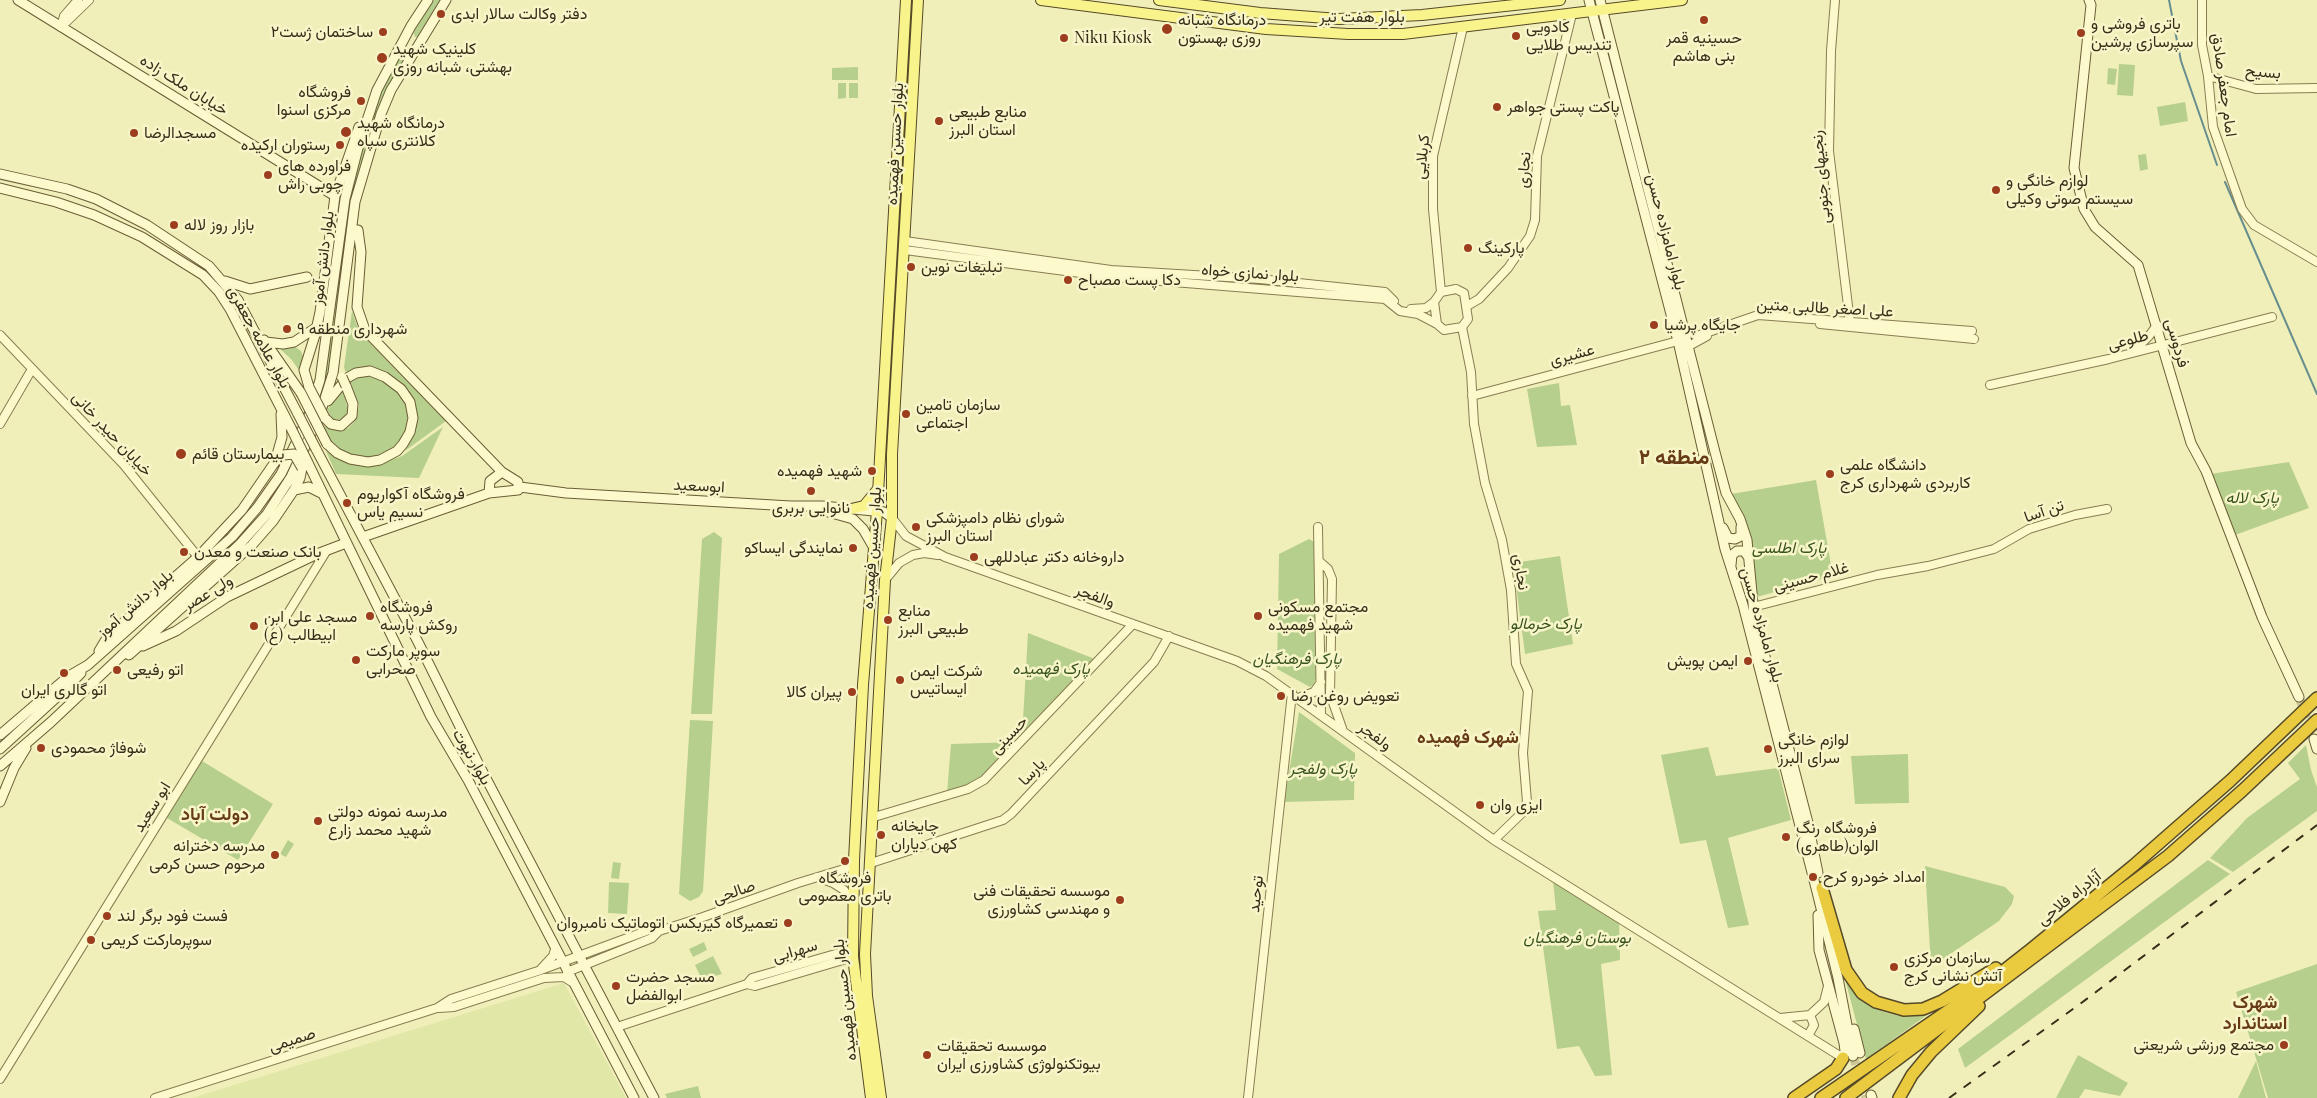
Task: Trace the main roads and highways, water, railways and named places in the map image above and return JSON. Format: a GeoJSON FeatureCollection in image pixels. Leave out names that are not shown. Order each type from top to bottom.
{"type":"FeatureCollection","features":[{"type":"Feature","properties":{"kind":"highway","name":"آزادراه فلاحی"},"geometry":{"type":"LineString","coordinates":[[1821,1098],[1984,986],[2030,950],[2132,866],[2215,794],[2317,698]]}},
{"type":"Feature","properties":{"kind":"highway","name":"آزادراه فلاحی"},"geometry":{"type":"LineString","coordinates":[[1846,1098],[1995,988],[2168,856],[2243,790],[2317,720]]}},
{"type":"Feature","properties":{"kind":"highway"},"geometry":{"type":"LineString","coordinates":[[1820,893],[1846,970],[1862,993],[1884,1006],[1904,1010],[1923,1009],[1942,1001],[2030,950]]}},
{"type":"Feature","properties":{"kind":"highway"},"geometry":{"type":"LineString","coordinates":[[1899,1098],[1912,1075],[1931,1052],[1969,1017],[1995,988]]}},
{"type":"Feature","properties":{"kind":"highway"},"geometry":{"type":"LineString","coordinates":[[1794,1098],[1852,1056]]}},
{"type":"Feature","properties":{"kind":"main road","name":"خیابان ملک زاده"},"geometry":{"type":"LineString","coordinates":[[18,0],[335,196]]}},
{"type":"Feature","properties":{"kind":"main road","name":"بلوار دانش آموز"},"geometry":{"type":"LineString","coordinates":[[0,735],[69,676],[91,662],[184,582],[246,523],[269,493],[295,447],[318,390],[346,199],[370,108],[390,63],[428,0]]}},
{"type":"Feature","properties":{"kind":"main road"},"geometry":{"type":"LineString","coordinates":[[253,328],[305,390],[323,416],[338,426],[344,424],[352,416],[354,404],[340,369],[358,230],[375,137],[381,114],[391,90],[446,0]]}},
{"type":"Feature","properties":{"kind":"main road","name":"بلوار حسین فهمیده"},"geometry":{"type":"LineString","coordinates":[[871,1098],[853,953],[854,866],[861,710],[877,511],[906,0]]}},
{"type":"Feature","properties":{"kind":"main road","name":"بلوار حسین فهمیده"},"geometry":{"type":"LineString","coordinates":[[881,1098],[866,996],[865,954],[880,711],[885,580],[892,518],[892,454],[918,0]]}},
{"type":"Feature","properties":{"kind":"main road","name":"بلوار هفت تیر"},"geometry":{"type":"LineString","coordinates":[[1041,0],[1266,29],[1333,34],[1403,34],[1572,14],[1598,7],[1682,0]]}},
{"type":"Feature","properties":{"kind":"main road","name":"بلوار هفت تیر"},"geometry":{"type":"LineString","coordinates":[[1159,0],[1267,14],[1339,19],[1382,18],[1560,0]]}},
{"type":"Feature","properties":{"kind":"main road","name":"بلوار امامزاده حسن"},"geometry":{"type":"LineString","coordinates":[[1589,0],[1598,7],[1642,184],[1732,575],[1743,605],[1820,893]]}},
{"type":"Feature","properties":{"kind":"main road","name":"فردوسی"},"geometry":{"type":"LineString","coordinates":[[2089,0],[2091,6],[2074,168],[2084,209],[2095,226],[2138,264],[2191,443],[2206,471],[2262,617],[2299,696]]}},
{"type":"Feature","properties":{"kind":"main road"},"geometry":{"type":"LineString","coordinates":[[1247,26],[1251,25],[1254,19],[1250,12]]}},
{"type":"Feature","properties":{"kind":"main road"},"geometry":{"type":"LineString","coordinates":[[1266,29],[1262,20],[1267,14]]}},
{"type":"Feature","properties":{"kind":"main road"},"geometry":{"type":"LineString","coordinates":[[411,26],[410,37],[413,41],[419,41],[424,38]]}},
{"type":"Feature","properties":{"kind":"main road"},"geometry":{"type":"LineString","coordinates":[[390,63],[399,54],[402,54],[406,60],[405,68]]}},
{"type":"Feature","properties":{"kind":"main road"},"geometry":{"type":"LineString","coordinates":[[323,416],[340,385],[351,375],[364,371],[376,373],[393,382],[407,397],[412,407],[412,423],[408,437],[397,451],[380,460],[368,462],[350,459],[336,453],[327,444],[305,390],[304,370],[317,327],[335,196],[352,145],[370,108]]}},
{"type":"Feature","properties":{"kind":"main road","name":"بلوار دانش آموز"},"geometry":{"type":"LineString","coordinates":[[0,766],[33,738],[240,544],[267,514],[292,477],[323,416],[336,358],[355,202],[375,137]]}},
{"type":"Feature","properties":{"kind":"main road","name":"بلوار علامه جعفری"},"geometry":{"type":"LineString","coordinates":[[0,174],[83,195],[147,225],[209,266],[224,281],[238,300],[316,449]]}},
{"type":"Feature","properties":{"kind":"main road","name":"بلوار امامزاده حسن"},"geometry":{"type":"LineString","coordinates":[[1642,184],[1726,493],[1740,519],[1750,561],[1753,607],[1808,823],[1852,1056]]}},
{"type":"Feature","properties":{"kind":"main road","name":"بلوار علامه جعفری"},"geometry":{"type":"LineString","coordinates":[[0,188],[77,209],[142,237],[203,275],[219,292],[230,309],[291,428]]}},
{"type":"Feature","properties":{"kind":"main road"},"geometry":{"type":"LineString","coordinates":[[56,202],[63,197],[61,188]]}},
{"type":"Feature","properties":{"kind":"main road"},"geometry":{"type":"LineString","coordinates":[[77,209],[72,200],[76,196],[83,195]]}},
{"type":"Feature","properties":{"kind":"main road"},"geometry":{"type":"LineString","coordinates":[[358,230],[361,252],[357,307],[365,330],[502,472],[518,482],[520,487],[514,492],[488,493],[362,537]]}},
{"type":"Feature","properties":{"kind":"main road"},"geometry":{"type":"LineString","coordinates":[[224,281],[250,289],[307,277]]}},
{"type":"Feature","properties":{"kind":"main road"},"geometry":{"type":"LineString","coordinates":[[266,342],[283,344],[294,342],[317,327]]}},
{"type":"Feature","properties":{"kind":"main road"},"geometry":{"type":"LineString","coordinates":[[275,462],[282,437],[280,407]]}},
{"type":"Feature","properties":{"kind":"main road","name":"بلوار نبوت"},"geometry":{"type":"LineString","coordinates":[[291,428],[305,465],[323,494],[431,717],[456,756],[634,1098]]}},
{"type":"Feature","properties":{"kind":"main road","name":"بلوار نبوت"},"geometry":{"type":"LineString","coordinates":[[316,449],[654,1098]]}},
{"type":"Feature","properties":{"kind":"main road"},"geometry":{"type":"LineString","coordinates":[[0,749],[57,697],[91,662],[108,636],[198,557],[242,510],[275,462],[284,455],[294,454],[305,465],[294,490],[273,521],[252,545],[141,646],[114,668],[106,670]]}},
{"type":"Feature","properties":{"kind":"main road"},"geometry":{"type":"LineString","coordinates":[[488,493],[490,481],[502,472]]}},
{"type":"Feature","properties":{"kind":"main road"},"geometry":{"type":"LineString","coordinates":[[294,490],[309,487],[323,494]]}},
{"type":"Feature","properties":{"kind":"main road","name":"ابوسعید"},"geometry":{"type":"LineString","coordinates":[[520,487],[566,493],[791,506],[804,505],[877,511]]}},
{"type":"Feature","properties":{"kind":"main road"},"geometry":{"type":"LineString","coordinates":[[851,509],[864,506],[878,488]]}},
{"type":"Feature","properties":{"kind":"main road"},"geometry":{"type":"LineString","coordinates":[[791,506],[848,516],[863,529],[874,548]]}},
{"type":"Feature","properties":{"kind":"main road"},"geometry":{"type":"LineString","coordinates":[[877,511],[885,513],[892,518]]}},
{"type":"Feature","properties":{"kind":"main road"},"geometry":{"type":"LineString","coordinates":[[1719,519],[1728,538],[1735,539],[1742,534],[1740,519]]}},
{"type":"Feature","properties":{"kind":"main road","name":"ولی عصر"},"geometry":{"type":"LineString","coordinates":[[141,646],[158,641],[176,631],[227,597],[346,543]]}},
{"type":"Feature","properties":{"kind":"main road"},"geometry":{"type":"LineString","coordinates":[[1732,575],[1731,561],[1735,552],[1744,551],[1750,561]]}},
{"type":"Feature","properties":{"kind":"main road"},"geometry":{"type":"LineString","coordinates":[[863,685],[869,692],[874,692],[881,686]]}},
{"type":"Feature","properties":{"kind":"main road"},"geometry":{"type":"LineString","coordinates":[[861,710],[868,704],[878,707],[880,711]]}},
{"type":"Feature","properties":{"kind":"main road"},"geometry":{"type":"LineString","coordinates":[[0,802],[14,768],[33,738]]}},
{"type":"Feature","properties":{"kind":"main road"},"geometry":{"type":"LineString","coordinates":[[2314,739],[2317,749]]}},
{"type":"Feature","properties":{"kind":"main road"},"geometry":{"type":"LineString","coordinates":[[456,756],[460,759],[466,758],[470,754],[471,749]]}},
{"type":"Feature","properties":{"kind":"main road"},"geometry":{"type":"LineString","coordinates":[[1820,893],[1819,950],[1846,1051],[1852,1056]]}},
{"type":"Feature","properties":{"kind":"waterway"},"geometry":{"type":"LineString","coordinates":[[2169,0],[2181,61],[2217,165]]}},
{"type":"Feature","properties":{"kind":"waterway"},"geometry":{"type":"LineString","coordinates":[[2225,182],[2317,394]]}},
{"type":"Feature","properties":{"kind":"tunnel"},"geometry":{"type":"LineString","coordinates":[[2299,697],[2314,739]]}},
{"type":"Feature","properties":{"kind":"tunnel"},"geometry":{"type":"LineString","coordinates":[[1853,1056],[1866,1097]]}},
{"type":"Feature","properties":{"kind":"railway"},"geometry":{"type":"LineString","coordinates":[[1949,1098],[2080,1004],[2317,825]]}},
{"type":"Feature","properties":{"kind":"place","name":"دفتر وکالت سالار ابدی"},"geometry":{"type":"Point","coordinates":[441,14]}},
{"type":"Feature","properties":{"kind":"place","name":"حسینیه قمر بنی هاشم"},"geometry":{"type":"Point","coordinates":[1704,20]}},
{"type":"Feature","properties":{"kind":"place","name":"درمانگاه شبانه روزی بهستون"},"geometry":{"type":"Point","coordinates":[1167,29]}},
{"type":"Feature","properties":{"kind":"place","name":"ساختمان ژست۲"},"geometry":{"type":"Point","coordinates":[383,32]}},
{"type":"Feature","properties":{"kind":"place","name":"باتری فروشی و سپرسازی پرشین"},"geometry":{"type":"Point","coordinates":[2081,33]}},
{"type":"Feature","properties":{"kind":"place","name":"کادویی تندیس طلایی"},"geometry":{"type":"Point","coordinates":[1516,36]}},
{"type":"Feature","properties":{"kind":"place","name":"Niku Kiosk"},"geometry":{"type":"Point","coordinates":[1064,38]}},
{"type":"Feature","properties":{"kind":"place","name":"کلینیک شهید بهشتی، شبانه روزی"},"geometry":{"type":"Point","coordinates":[382,58]}},
{"type":"Feature","properties":{"kind":"place","name":"فروشگاه مرکزی اسنوا"},"geometry":{"type":"Point","coordinates":[361,101]}},
{"type":"Feature","properties":{"kind":"place","name":"پاکت پستی جواهر"},"geometry":{"type":"Point","coordinates":[1497,107]}},
{"type":"Feature","properties":{"kind":"place","name":"منابع طبیعی استان البرز"},"geometry":{"type":"Point","coordinates":[939,121]}},
{"type":"Feature","properties":{"kind":"place","name":"درمانگاه شهید کلانتری سپاه"},"geometry":{"type":"Point","coordinates":[346,132]}},
{"type":"Feature","properties":{"kind":"place","name":"مسجدالرضا"},"geometry":{"type":"Point","coordinates":[134,133]}},
{"type":"Feature","properties":{"kind":"place","name":"رستوران ارکیده"},"geometry":{"type":"Point","coordinates":[340,145]}},
{"type":"Feature","properties":{"kind":"place","name":"فراورده های چوبی راش"},"geometry":{"type":"Point","coordinates":[268,175]}},
{"type":"Feature","properties":{"kind":"place","name":"لوازم خانگی و سیستم صوتی وکیلی"},"geometry":{"type":"Point","coordinates":[1996,190]}},
{"type":"Feature","properties":{"kind":"place","name":"بازار روز لاله"},"geometry":{"type":"Point","coordinates":[174,225]}},
{"type":"Feature","properties":{"kind":"place","name":"پارکینگ"},"geometry":{"type":"Point","coordinates":[1468,248]}},
{"type":"Feature","properties":{"kind":"place","name":"تبلیغات نوین"},"geometry":{"type":"Point","coordinates":[911,267]}},
{"type":"Feature","properties":{"kind":"place","name":"دکا پست مصباح"},"geometry":{"type":"Point","coordinates":[1068,280]}},
{"type":"Feature","properties":{"kind":"place","name":"جایگاه پرشیا"},"geometry":{"type":"Point","coordinates":[1654,325]}},
{"type":"Feature","properties":{"kind":"place","name":"شهرداری منطقه ۹"},"geometry":{"type":"Point","coordinates":[287,329]}},
{"type":"Feature","properties":{"kind":"place","name":"سازمان تامین اجتماعی"},"geometry":{"type":"Point","coordinates":[906,414]}},
{"type":"Feature","properties":{"kind":"place","name":"بیمارستان قائم"},"geometry":{"type":"Point","coordinates":[181,454]}},
{"type":"Feature","properties":{"kind":"place","name":"شهید فهمیده"},"geometry":{"type":"Point","coordinates":[872,471]}},
{"type":"Feature","properties":{"kind":"place","name":"دانشگاه علمی کاربردی شهرداری کرج"},"geometry":{"type":"Point","coordinates":[1830,474]}},
{"type":"Feature","properties":{"kind":"place","name":"نانوایی بربری"},"geometry":{"type":"Point","coordinates":[811,491]}},
{"type":"Feature","properties":{"kind":"place","name":"فروشگاه آکواریوم نسیم یاس"},"geometry":{"type":"Point","coordinates":[347,503]}},
{"type":"Feature","properties":{"kind":"place","name":"شورای نظام دامپزشکی استان البرز"},"geometry":{"type":"Point","coordinates":[916,527]}},
{"type":"Feature","properties":{"kind":"place","name":"نمایندگی ایساکو"},"geometry":{"type":"Point","coordinates":[853,548]}},
{"type":"Feature","properties":{"kind":"place","name":"بانک صنعت و معدن"},"geometry":{"type":"Point","coordinates":[184,552]}},
{"type":"Feature","properties":{"kind":"place","name":"داروخانه دکتر عبادللهی"},"geometry":{"type":"Point","coordinates":[974,557]}},
{"type":"Feature","properties":{"kind":"place","name":"فروشگاه روکش پارسه"},"geometry":{"type":"Point","coordinates":[370,616]}},
{"type":"Feature","properties":{"kind":"place","name":"مجتمع مسکونی شهید فهمیده"},"geometry":{"type":"Point","coordinates":[1258,616]}},
{"type":"Feature","properties":{"kind":"place","name":"منابع طبیعی البرز"},"geometry":{"type":"Point","coordinates":[888,620]}},
{"type":"Feature","properties":{"kind":"place","name":"مسجد علی ابن ابیطالب (ع)"},"geometry":{"type":"Point","coordinates":[254,626]}},
{"type":"Feature","properties":{"kind":"place","name":"سوپر مارکت صحرابی"},"geometry":{"type":"Point","coordinates":[356,660]}},
{"type":"Feature","properties":{"kind":"place","name":"ایمن پویش"},"geometry":{"type":"Point","coordinates":[1748,661]}},
{"type":"Feature","properties":{"kind":"place","name":"اتو رفیعی"},"geometry":{"type":"Point","coordinates":[117,670]}},
{"type":"Feature","properties":{"kind":"place","name":"اتو گالری ایران"},"geometry":{"type":"Point","coordinates":[64,673]}},
{"type":"Feature","properties":{"kind":"place","name":"شرکت ایمن ایساتیس"},"geometry":{"type":"Point","coordinates":[900,680]}},
{"type":"Feature","properties":{"kind":"place","name":"پیران کالا"},"geometry":{"type":"Point","coordinates":[852,692]}},
{"type":"Feature","properties":{"kind":"place","name":"تعویض روغن رضا"},"geometry":{"type":"Point","coordinates":[1281,696]}},
{"type":"Feature","properties":{"kind":"place","name":"شوفاژ محمودی"},"geometry":{"type":"Point","coordinates":[41,748]}},
{"type":"Feature","properties":{"kind":"place","name":"لوازم خانگی سرای البرز"},"geometry":{"type":"Point","coordinates":[1768,749]}},
{"type":"Feature","properties":{"kind":"place","name":"ایزی وان"},"geometry":{"type":"Point","coordinates":[1480,805]}},
{"type":"Feature","properties":{"kind":"place","name":"مدرسه نمونه دولتی شهید محمد زارع"},"geometry":{"type":"Point","coordinates":[318,821]}},
{"type":"Feature","properties":{"kind":"place","name":"چایخانه کهن دیاران"},"geometry":{"type":"Point","coordinates":[881,835]}},
{"type":"Feature","properties":{"kind":"place","name":"فروشگاه رنگ الوان(طاهری)"},"geometry":{"type":"Point","coordinates":[1786,837]}},
{"type":"Feature","properties":{"kind":"place","name":"مدرسه دخترانه مرحوم حسن کرمی"},"geometry":{"type":"Point","coordinates":[275,855]}},
{"type":"Feature","properties":{"kind":"place","name":"فروشگاه باتری معصومی"},"geometry":{"type":"Point","coordinates":[845,861]}},
{"type":"Feature","properties":{"kind":"place","name":"امداد خودرو کرح"},"geometry":{"type":"Point","coordinates":[1813,877]}},
{"type":"Feature","properties":{"kind":"place","name":"موسسه تحقیقات فنی و مهندسی کشاورزی"},"geometry":{"type":"Point","coordinates":[1120,900]}},
{"type":"Feature","properties":{"kind":"place","name":"فست فود برگر لند"},"geometry":{"type":"Point","coordinates":[107,916]}},
{"type":"Feature","properties":{"kind":"place","name":"تعمیرگاه گیربکس اتوماتیک نامبروان"},"geometry":{"type":"Point","coordinates":[788,923]}},
{"type":"Feature","properties":{"kind":"place","name":"سوپرمارکت کریمی"},"geometry":{"type":"Point","coordinates":[91,940]}},
{"type":"Feature","properties":{"kind":"place","name":"سازمان مرکزی آتش نشانی کرج"},"geometry":{"type":"Point","coordinates":[1894,967]}},
{"type":"Feature","properties":{"kind":"place","name":"مسجد حضرت ابوالفضل"},"geometry":{"type":"Point","coordinates":[616,986]}},
{"type":"Feature","properties":{"kind":"place","name":"مجتمع ورزشی شریعتی"},"geometry":{"type":"Point","coordinates":[2284,1045]}},
{"type":"Feature","properties":{"kind":"place","name":"موسسه تحقیقات بیوتکنولوژی کشاورزی ایران"},"geometry":{"type":"Point","coordinates":[927,1055]}},
{"type":"Feature","properties":{"kind":"district","name":"منطقه ۲"},"geometry":{"type":"Point","coordinates":[1674,457]}},
{"type":"Feature","properties":{"kind":"district","name":"شهرک فهمیده"},"geometry":{"type":"Point","coordinates":[1468,737]}},
{"type":"Feature","properties":{"kind":"district","name":"دولت آباد"},"geometry":{"type":"Point","coordinates":[215,814]}},
{"type":"Feature","properties":{"kind":"district","name":"شهرک استاندارد"},"geometry":{"type":"Point","coordinates":[2255,1012]}},
{"type":"Feature","properties":{"kind":"park label","name":"پارک لاله"},"geometry":{"type":"Point","coordinates":[2252,498]}},
{"type":"Feature","properties":{"kind":"park label","name":"پارک اطلسی"},"geometry":{"type":"Point","coordinates":[1789,548]}},
{"type":"Feature","properties":{"kind":"park label","name":"پارک خرمالو"},"geometry":{"type":"Point","coordinates":[1546,624]}},
{"type":"Feature","properties":{"kind":"park label","name":"پارک فرهنگیان"},"geometry":{"type":"Point","coordinates":[1297,659]}},
{"type":"Feature","properties":{"kind":"park label","name":"پارک فهمیده"},"geometry":{"type":"Point","coordinates":[1051,669]}},
{"type":"Feature","properties":{"kind":"park label","name":"پارک ولفجر"},"geometry":{"type":"Point","coordinates":[1323,769]}},
{"type":"Feature","properties":{"kind":"park label","name":"بوستان فرهنگیان"},"geometry":{"type":"Point","coordinates":[1577,938]}}]}
